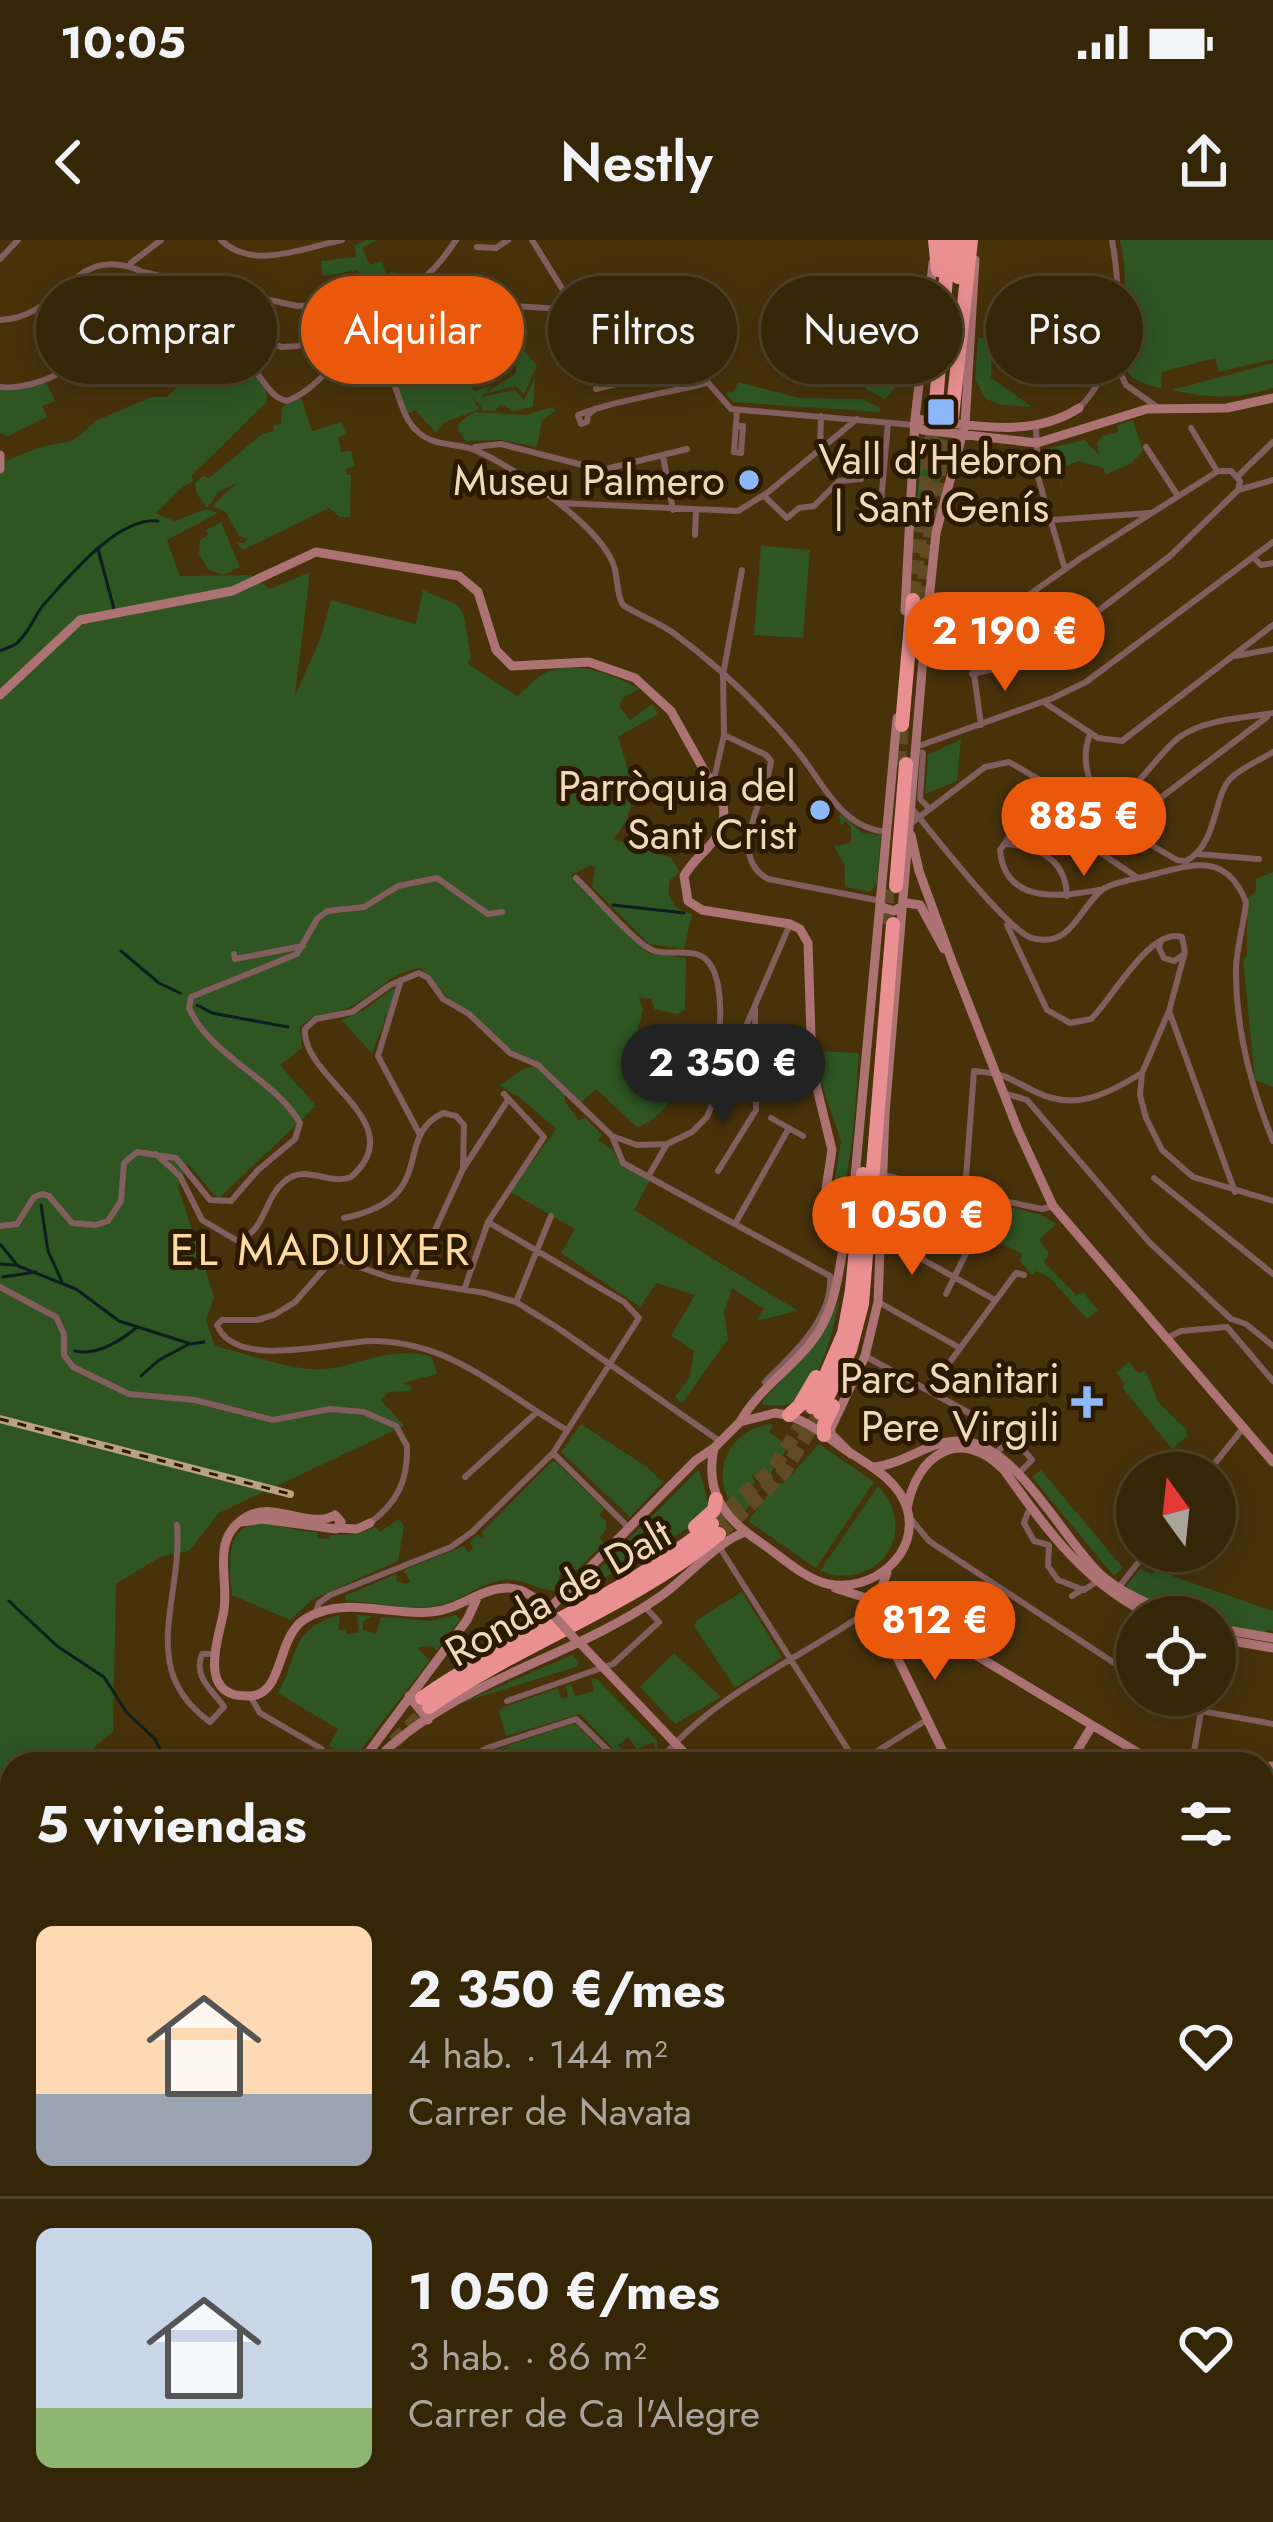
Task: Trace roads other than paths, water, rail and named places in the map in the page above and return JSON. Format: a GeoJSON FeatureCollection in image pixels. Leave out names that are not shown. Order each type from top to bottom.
{"type":"FeatureCollection","features":[{"type":"Feature","properties":{"kind":"highway"},"geometry":{"type":"LineString","coordinates":[[935,240],[940,421]]}},
{"type":"Feature","properties":{"kind":"highway"},"geometry":{"type":"LineString","coordinates":[[940,421],[949,240]]}},
{"type":"Feature","properties":{"kind":"highway"},"geometry":{"type":"LineString","coordinates":[[940,421],[961,240]]}},
{"type":"Feature","properties":{"kind":"highway"},"geometry":{"type":"LineString","coordinates":[[940,421],[974,240]]}},
{"type":"Feature","properties":{"kind":"highway"},"geometry":{"type":"LineString","coordinates":[[909,727],[917,600]]}},
{"type":"Feature","properties":{"kind":"highway"},"geometry":{"type":"LineString","coordinates":[[890,897],[910,751]]}},
{"type":"Feature","properties":{"kind":"highway"},"geometry":{"type":"LineString","coordinates":[[816,1410],[844,1333],[864,1224],[889,924]]}},
{"type":"Feature","properties":{"kind":"highway"},"geometry":{"type":"LineString","coordinates":[[789,1415],[809,1390],[829,1350],[864,1224]]}},
{"type":"Feature","properties":{"kind":"highway"},"geometry":{"type":"LineString","coordinates":[[824,1435],[865,1328],[874,1256],[864,1224]]}},
{"type":"Feature","properties":{"kind":"highway"},"geometry":{"type":"LineString","coordinates":[[524,1647],[649,1562],[712,1513],[716,1499]]}},
{"type":"Feature","properties":{"kind":"highway","name":"Ronda de Dalt"},"geometry":{"type":"LineString","coordinates":[[422,1705],[524,1647],[626,1600],[720,1537]]}},
{"type":"Feature","properties":{"kind":"street"},"geometry":{"type":"LineString","coordinates":[[0,260],[18,240]]}},
{"type":"Feature","properties":{"kind":"street"},"geometry":{"type":"LineString","coordinates":[[131,263],[161,240]]}},
{"type":"Feature","properties":{"kind":"street"},"geometry":{"type":"LineString","coordinates":[[223,243],[254,258],[341,240]]}},
{"type":"Feature","properties":{"kind":"street"},"geometry":{"type":"LineString","coordinates":[[425,276],[456,240]]}},
{"type":"Feature","properties":{"kind":"street"},"geometry":{"type":"LineString","coordinates":[[477,248],[496,248],[508,240]]}},
{"type":"Feature","properties":{"kind":"street"},"geometry":{"type":"LineString","coordinates":[[532,240],[554,276]]}},
{"type":"Feature","properties":{"kind":"street"},"geometry":{"type":"LineString","coordinates":[[1112,240],[1116,276]]}},
{"type":"Feature","properties":{"kind":"street"},"geometry":{"type":"LineString","coordinates":[[0,320],[19,318],[95,261],[108,259],[131,263],[143,272],[301,305]]}},
{"type":"Feature","properties":{"kind":"street"},"geometry":{"type":"LineString","coordinates":[[0,387],[19,388],[50,377],[111,340],[136,338],[242,361],[256,369],[274,396],[287,401],[313,384]]}},
{"type":"Feature","properties":{"kind":"street"},"geometry":{"type":"LineString","coordinates":[[392,384],[417,432],[442,444],[471,448],[501,444],[602,470],[687,449]]}},
{"type":"Feature","properties":{"kind":"street"},"geometry":{"type":"LineString","coordinates":[[595,409],[698,384]]}},
{"type":"Feature","properties":{"kind":"street"},"geometry":{"type":"LineString","coordinates":[[708,384],[727,407],[737,410],[888,423],[1036,427],[1078,407],[1096,384]]}},
{"type":"Feature","properties":{"kind":"street"},"geometry":{"type":"LineString","coordinates":[[1126,384],[1158,407]]}},
{"type":"Feature","properties":{"kind":"street"},"geometry":{"type":"LineString","coordinates":[[940,421],[1036,443],[1158,407],[1227,408],[1273,398]]}},
{"type":"Feature","properties":{"kind":"street"},"geometry":{"type":"LineString","coordinates":[[736,426],[737,410]]}},
{"type":"Feature","properties":{"kind":"street"},"geometry":{"type":"LineString","coordinates":[[820,450],[821,416]]}},
{"type":"Feature","properties":{"kind":"street"},"geometry":{"type":"LineString","coordinates":[[559,503],[727,513],[764,496],[857,419]]}},
{"type":"Feature","properties":{"kind":"street"},"geometry":{"type":"LineString","coordinates":[[940,421],[936,532],[909,727],[915,861],[1053,1206],[1273,1462]]}},
{"type":"Feature","properties":{"kind":"street"},"geometry":{"type":"LineString","coordinates":[[928,807],[920,799],[910,751],[909,557],[940,421]]}},
{"type":"Feature","properties":{"kind":"street"},"geometry":{"type":"LineString","coordinates":[[860,519],[880,516],[878,479],[888,423]]}},
{"type":"Feature","properties":{"kind":"street"},"geometry":{"type":"LineString","coordinates":[[1036,427],[1038,477],[1065,569]]}},
{"type":"Feature","properties":{"kind":"street"},"geometry":{"type":"LineString","coordinates":[[1190,428],[1216,469]]}},
{"type":"Feature","properties":{"kind":"street"},"geometry":{"type":"LineString","coordinates":[[1240,474],[1273,442]]}},
{"type":"Feature","properties":{"kind":"street"},"geometry":{"type":"LineString","coordinates":[[1145,447],[1178,496]]}},
{"type":"Feature","properties":{"kind":"street"},"geometry":{"type":"LineString","coordinates":[[471,448],[519,473],[559,503],[610,556],[623,605],[674,634],[723,675],[788,741],[837,806],[865,830],[887,832]]}},
{"type":"Feature","properties":{"kind":"street"},"geometry":{"type":"LineString","coordinates":[[0,455],[0,470]]}},
{"type":"Feature","properties":{"kind":"street"},"geometry":{"type":"LineString","coordinates":[[663,456],[673,509]]}},
{"type":"Feature","properties":{"kind":"street"},"geometry":{"type":"LineString","coordinates":[[981,725],[969,637],[1216,469],[1240,474],[1252,485]]}},
{"type":"Feature","properties":{"kind":"street"},"geometry":{"type":"LineString","coordinates":[[972,674],[1034,660],[1170,556],[1238,490],[1240,474]]}},
{"type":"Feature","properties":{"kind":"street"},"geometry":{"type":"LineString","coordinates":[[764,496],[787,518],[800,508],[814,506],[839,481],[862,479]]}},
{"type":"Feature","properties":{"kind":"street"},"geometry":{"type":"LineString","coordinates":[[1238,490],[1273,480]]}},
{"type":"Feature","properties":{"kind":"street"},"geometry":{"type":"LineString","coordinates":[[695,535],[696,511]]}},
{"type":"Feature","properties":{"kind":"street"},"geometry":{"type":"LineString","coordinates":[[1052,520],[1150,513]]}},
{"type":"Feature","properties":{"kind":"street"},"geometry":{"type":"LineString","coordinates":[[910,751],[1044,702],[1111,666],[1273,542]]}},
{"type":"Feature","properties":{"kind":"street"},"geometry":{"type":"LineString","coordinates":[[0,699],[80,620],[232,591],[307,554],[322,552],[459,576],[481,597],[504,661],[525,668],[579,661],[616,668],[659,697],[724,804],[724,824],[715,843],[685,872],[686,897],[703,910],[790,924],[803,933],[810,949],[811,1058],[832,1150],[826,1208]]}},
{"type":"Feature","properties":{"kind":"street"},"geometry":{"type":"LineString","coordinates":[[1253,557],[1261,565],[1273,563]]}},
{"type":"Feature","properties":{"kind":"street"},"geometry":{"type":"LineString","coordinates":[[713,783],[724,735],[723,675],[742,570]]}},
{"type":"Feature","properties":{"kind":"street"},"geometry":{"type":"LineString","coordinates":[[1044,702],[1110,742],[1132,736],[1273,626]]}},
{"type":"Feature","properties":{"kind":"street"},"geometry":{"type":"LineString","coordinates":[[1232,657],[1273,650]]}},
{"type":"Feature","properties":{"kind":"street"},"geometry":{"type":"LineString","coordinates":[[1091,733],[1083,752],[1086,772],[1101,793],[1112,796],[1126,792],[1161,753],[1188,732],[1272,713]]}},
{"type":"Feature","properties":{"kind":"street"},"geometry":{"type":"LineString","coordinates":[[1122,826],[1272,713]]}},
{"type":"Feature","properties":{"kind":"street"},"geometry":{"type":"LineString","coordinates":[[724,735],[772,761],[747,847],[755,871],[768,879],[912,903],[922,908],[953,964]]}},
{"type":"Feature","properties":{"kind":"street"},"geometry":{"type":"LineString","coordinates":[[551,1613],[628,1528],[740,1422],[808,1347],[826,1318],[882,1175],[890,897],[887,832],[910,751]]}},
{"type":"Feature","properties":{"kind":"street"},"geometry":{"type":"LineString","coordinates":[[1197,854],[1228,780],[1273,752]]}},
{"type":"Feature","properties":{"kind":"street"},"geometry":{"type":"LineString","coordinates":[[851,1454],[831,1434],[831,1428],[865,1356],[878,1302],[864,1224],[863,1111],[890,897],[913,816],[1000,761],[1016,765],[1181,863],[1226,873],[1246,902],[1236,967],[1250,1079],[1273,1142]]}},
{"type":"Feature","properties":{"kind":"street"},"geometry":{"type":"LineString","coordinates":[[1138,878],[1031,806],[1000,850],[1004,869],[1022,886],[1047,898],[1104,889],[1138,878],[1181,863],[1197,854],[1258,859]]}},
{"type":"Feature","properties":{"kind":"street"},"geometry":{"type":"LineString","coordinates":[[913,816],[1004,918],[1031,938],[1057,937],[1074,926],[1104,889]]}},
{"type":"Feature","properties":{"kind":"street"},"geometry":{"type":"LineString","coordinates":[[1004,844],[1045,854],[1060,867],[1067,896]]}},
{"type":"Feature","properties":{"kind":"street"},"geometry":{"type":"LineString","coordinates":[[0,1226],[17,1224],[34,1197],[42,1194],[50,1196],[72,1222],[108,1221],[121,1202],[126,1160],[137,1152],[179,1161],[207,1197],[223,1204],[235,1198],[258,1170],[295,1139],[299,1120],[238,1059],[201,1030],[188,1005],[194,994],[297,954],[317,919],[327,911],[364,907],[398,886],[431,876],[488,914],[502,912]]}},
{"type":"Feature","properties":{"kind":"street"},"geometry":{"type":"LineString","coordinates":[[576,878],[648,949],[698,954],[710,961],[722,1021],[717,1051],[729,1062]]}},
{"type":"Feature","properties":{"kind":"street"},"geometry":{"type":"LineString","coordinates":[[1004,918],[1047,1010],[1070,1023],[1086,1021],[1099,1012],[1130,969],[1169,934],[1178,934],[1185,941],[1169,1011],[1142,1073],[1140,1102],[1162,1150],[1193,1177],[1273,1202]]}},
{"type":"Feature","properties":{"kind":"street"},"geometry":{"type":"LineString","coordinates":[[612,1136],[637,1144],[667,1144],[704,1121],[790,924]]}},
{"type":"Feature","properties":{"kind":"street"},"geometry":{"type":"LineString","coordinates":[[1161,940],[1160,952],[1168,960],[1178,960],[1185,952]]}},
{"type":"Feature","properties":{"kind":"street"},"geometry":{"type":"LineString","coordinates":[[234,954],[235,959],[303,946]]}},
{"type":"Feature","properties":{"kind":"street"},"geometry":{"type":"LineString","coordinates":[[156,1154],[180,1175],[198,1216],[236,1240],[254,1232],[273,1194],[290,1177],[308,1173],[336,1182],[356,1174],[368,1148],[364,1119],[307,1048],[304,1032],[313,1020],[352,1012],[401,980],[416,973],[425,976],[440,996],[469,1014],[510,1053],[538,1066],[612,1136],[623,1163],[831,1278],[816,1323],[765,1382],[769,1386]]}},
{"type":"Feature","properties":{"kind":"street"},"geometry":{"type":"LineString","coordinates":[[401,980],[378,1056],[419,1132]]}},
{"type":"Feature","properties":{"kind":"street"},"geometry":{"type":"LineString","coordinates":[[718,1171],[756,1110],[755,1004]]}},
{"type":"Feature","properties":{"kind":"street"},"geometry":{"type":"LineString","coordinates":[[1169,1011],[1235,1192]]}},
{"type":"Feature","properties":{"kind":"street"},"geometry":{"type":"LineString","coordinates":[[965,1191],[974,1070],[1008,1074],[1042,1095],[1074,1101],[1107,1094],[1142,1073]]}},
{"type":"Feature","properties":{"kind":"street"},"geometry":{"type":"LineString","coordinates":[[1004,1093],[1027,1100],[1149,1242],[1229,1323],[1273,1381]]}},
{"type":"Feature","properties":{"kind":"street"},"geometry":{"type":"LineString","coordinates":[[412,1280],[463,1169],[506,1097],[543,1134],[488,1222],[464,1290]]}},
{"type":"Feature","properties":{"kind":"street"},"geometry":{"type":"LineString","coordinates":[[344,1218],[367,1214],[390,1201],[409,1175],[419,1132],[443,1113],[461,1120],[466,1132],[463,1169]]}},
{"type":"Feature","properties":{"kind":"street"},"geometry":{"type":"LineString","coordinates":[[772,1118],[803,1136]]}},
{"type":"Feature","properties":{"kind":"street"},"geometry":{"type":"LineString","coordinates":[[736,1224],[789,1128]]}},
{"type":"Feature","properties":{"kind":"street"},"geometry":{"type":"LineString","coordinates":[[649,1175],[667,1144]]}},
{"type":"Feature","properties":{"kind":"street"},"geometry":{"type":"LineString","coordinates":[[882,1175],[1042,1209],[1053,1206]]}},
{"type":"Feature","properties":{"kind":"street"},"geometry":{"type":"LineString","coordinates":[[1154,1178],[1273,1274]]}},
{"type":"Feature","properties":{"kind":"street"},"geometry":{"type":"LineString","coordinates":[[826,1208],[864,1224]]}},
{"type":"Feature","properties":{"kind":"street"},"geometry":{"type":"LineString","coordinates":[[826,1208],[864,1224],[995,1300]]}},
{"type":"Feature","properties":{"kind":"street"},"geometry":{"type":"LineString","coordinates":[[515,1302],[551,1216]]}},
{"type":"Feature","properties":{"kind":"street"},"geometry":{"type":"LineString","coordinates":[[317,1613],[319,1603],[330,1595],[466,1538],[553,1453],[639,1318],[624,1302],[488,1222]]}},
{"type":"Feature","properties":{"kind":"street"},"geometry":{"type":"LineString","coordinates":[[946,1294],[972,1241]]}},
{"type":"Feature","properties":{"kind":"street"},"geometry":{"type":"LineString","coordinates":[[567,1430],[464,1363],[431,1348],[365,1341],[300,1351],[269,1350],[232,1341],[218,1330],[222,1320],[257,1321],[274,1316],[296,1302],[328,1265],[350,1262],[377,1274],[515,1302],[611,1364],[716,1444]]}},
{"type":"Feature","properties":{"kind":"street"},"geometry":{"type":"LineString","coordinates":[[929,1390],[1016,1273],[1024,1274]]}},
{"type":"Feature","properties":{"kind":"street"},"geometry":{"type":"LineString","coordinates":[[0,1287],[56,1317],[64,1334],[66,1358],[73,1367],[129,1394],[195,1400],[267,1419],[345,1409],[387,1420],[399,1430],[407,1446],[399,1495],[370,1523],[357,1529],[262,1519],[242,1522],[229,1534],[223,1550],[225,1603],[214,1654],[218,1681],[228,1690],[255,1696],[267,1716],[324,1752]]}},
{"type":"Feature","properties":{"kind":"street"},"geometry":{"type":"LineString","coordinates":[[878,1302],[960,1348]]}},
{"type":"Feature","properties":{"kind":"street"},"geometry":{"type":"LineString","coordinates":[[1167,1338],[1181,1331],[1246,1324],[1273,1346]]}},
{"type":"Feature","properties":{"kind":"street"},"geometry":{"type":"LineString","coordinates":[[865,1356],[1013,1437],[1032,1461],[1014,1475]]}},
{"type":"Feature","properties":{"kind":"street"},"geometry":{"type":"LineString","coordinates":[[465,1477],[537,1412]]}},
{"type":"Feature","properties":{"kind":"street"},"geometry":{"type":"LineString","coordinates":[[740,1422],[767,1414],[789,1415],[874,1467],[929,1540],[1116,1664]]}},
{"type":"Feature","properties":{"kind":"street"},"geometry":{"type":"LineString","coordinates":[[1224,1452],[1244,1426]]}},
{"type":"Feature","properties":{"kind":"street"},"geometry":{"type":"LineString","coordinates":[[995,1456],[1013,1437]]}},
{"type":"Feature","properties":{"kind":"street"},"geometry":{"type":"LineString","coordinates":[[874,1467],[899,1463],[932,1445],[976,1443],[1014,1475],[1115,1592],[1125,1596]]}},
{"type":"Feature","properties":{"kind":"street"},"geometry":{"type":"LineString","coordinates":[[716,1444],[711,1477],[716,1499],[728,1518],[746,1532],[825,1584],[896,1607],[1136,1752]]}},
{"type":"Feature","properties":{"kind":"street"},"geometry":{"type":"LineString","coordinates":[[879,1620],[878,1600],[905,1542],[916,1474],[938,1454],[965,1450],[995,1456]]}},
{"type":"Feature","properties":{"kind":"street"},"geometry":{"type":"LineString","coordinates":[[553,1453],[628,1528]]}},
{"type":"Feature","properties":{"kind":"street"},"geometry":{"type":"LineString","coordinates":[[1014,1475],[1096,1582],[1122,1596]]}},
{"type":"Feature","properties":{"kind":"street"},"geometry":{"type":"LineString","coordinates":[[1028,1512],[1024,1523],[1034,1541],[1049,1545],[1043,1563],[1057,1581],[1083,1589]]}},
{"type":"Feature","properties":{"kind":"street"},"geometry":{"type":"LineString","coordinates":[[178,1526],[181,1552],[169,1631],[169,1668],[184,1702],[210,1722],[224,1707],[203,1682],[199,1658],[214,1654]]}},
{"type":"Feature","properties":{"kind":"street"},"geometry":{"type":"LineString","coordinates":[[373,1752],[422,1705],[490,1681],[645,1607],[720,1537],[746,1532]]}},
{"type":"Feature","properties":{"kind":"street"},"geometry":{"type":"LineString","coordinates":[[720,1537],[850,1752]]}},
{"type":"Feature","properties":{"kind":"street"},"geometry":{"type":"LineString","coordinates":[[825,1584],[858,1584],[890,1568]]}},
{"type":"Feature","properties":{"kind":"street"},"geometry":{"type":"LineString","coordinates":[[1115,1592],[1131,1572]]}},
{"type":"Feature","properties":{"kind":"street"},"geometry":{"type":"LineString","coordinates":[[1072,1596],[1096,1582]]}},
{"type":"Feature","properties":{"kind":"street"},"geometry":{"type":"LineString","coordinates":[[255,1696],[274,1678],[286,1637],[302,1620],[317,1613],[347,1606],[438,1612],[513,1588],[526,1592],[551,1613],[683,1752]]}},
{"type":"Feature","properties":{"kind":"street"},"geometry":{"type":"LineString","coordinates":[[849,1592],[865,1606],[860,1617]]}},
{"type":"Feature","properties":{"kind":"street"},"geometry":{"type":"LineString","coordinates":[[382,1752],[422,1705],[478,1596]]}},
{"type":"Feature","properties":{"kind":"street"},"geometry":{"type":"LineString","coordinates":[[506,1701],[604,1668],[659,1622],[645,1607]]}},
{"type":"Feature","properties":{"kind":"street"},"geometry":{"type":"LineString","coordinates":[[879,1620],[884,1611],[896,1607]]}},
{"type":"Feature","properties":{"kind":"street"},"geometry":{"type":"LineString","coordinates":[[667,1752],[735,1694],[873,1613],[943,1752]]}},
{"type":"Feature","properties":{"kind":"street"},"geometry":{"type":"LineString","coordinates":[[1236,1632],[1273,1638]]}},
{"type":"Feature","properties":{"kind":"street"},"geometry":{"type":"LineString","coordinates":[[1236,1642],[1273,1648]]}},
{"type":"Feature","properties":{"kind":"street"},"geometry":{"type":"LineString","coordinates":[[1194,1752],[1201,1716]]}},
{"type":"Feature","properties":{"kind":"street"},"geometry":{"type":"LineString","coordinates":[[1229,1716],[1273,1724]]}},
{"type":"Feature","properties":{"kind":"street"},"geometry":{"type":"LineString","coordinates":[[480,1752],[576,1719],[610,1752]]}},
{"type":"Feature","properties":{"kind":"street"},"geometry":{"type":"LineString","coordinates":[[876,1752],[928,1719]]}},
{"type":"Feature","properties":{"kind":"street"},"geometry":{"type":"LineString","coordinates":[[1076,1752],[1092,1726]]}},
{"type":"Feature","properties":{"kind":"waterway"},"geometry":{"type":"LineString","coordinates":[[0,651],[21,639],[45,603],[96,550],[127,528],[158,521]]}},
{"type":"Feature","properties":{"kind":"waterway"},"geometry":{"type":"LineString","coordinates":[[98,549],[114,609]]}},
{"type":"Feature","properties":{"kind":"waterway"},"geometry":{"type":"LineString","coordinates":[[613,905],[684,913]]}},
{"type":"Feature","properties":{"kind":"waterway"},"geometry":{"type":"LineString","coordinates":[[121,951],[159,983],[180,993]]}},
{"type":"Feature","properties":{"kind":"waterway"},"geometry":{"type":"LineString","coordinates":[[197,1005],[212,1013],[288,1027]]}},
{"type":"Feature","properties":{"kind":"waterway"},"geometry":{"type":"LineString","coordinates":[[41,1205],[48,1251],[63,1284]]}},
{"type":"Feature","properties":{"kind":"waterway"},"geometry":{"type":"LineString","coordinates":[[0,1244],[18,1266],[76,1289],[119,1321],[191,1344],[204,1342]]}},
{"type":"Feature","properties":{"kind":"waterway"},"geometry":{"type":"LineString","coordinates":[[0,1264],[16,1265]]}},
{"type":"Feature","properties":{"kind":"waterway"},"geometry":{"type":"LineString","coordinates":[[3,1277],[36,1272]]}},
{"type":"Feature","properties":{"kind":"waterway"},"geometry":{"type":"LineString","coordinates":[[75,1351],[99,1349],[136,1328]]}},
{"type":"Feature","properties":{"kind":"waterway"},"geometry":{"type":"LineString","coordinates":[[141,1376],[189,1344]]}},
{"type":"Feature","properties":{"kind":"waterway"},"geometry":{"type":"LineString","coordinates":[[9,1601],[57,1646],[104,1677],[127,1713],[155,1739],[162,1752]]}},
{"type":"Feature","properties":{"kind":"tunnel"},"geometry":{"type":"LineString","coordinates":[[913,595],[934,420]]}},
{"type":"Feature","properties":{"kind":"tunnel"},"geometry":{"type":"LineString","coordinates":[[921,600],[946,422]]}},
{"type":"Feature","properties":{"kind":"tunnel"},"geometry":{"type":"LineString","coordinates":[[899,765],[902,725]]}},
{"type":"Feature","properties":{"kind":"tunnel"},"geometry":{"type":"LineString","coordinates":[[885,924],[888,886]]}},
{"type":"Feature","properties":{"kind":"tunnel"},"geometry":{"type":"LineString","coordinates":[[712,1524],[775,1466],[812,1407]]}},
{"type":"Feature","properties":{"kind":"tunnel"},"geometry":{"type":"LineString","coordinates":[[719,1534],[783,1474],[820,1413]]}},
{"type":"Feature","properties":{"kind":"tunnel"},"geometry":{"type":"LineString","coordinates":[[394,1742],[429,1707]]}},
{"type":"Feature","properties":{"kind":"railway"},"geometry":{"type":"LineString","coordinates":[[0,1419],[290,1494]]}},
{"type":"Feature","properties":{"kind":"place","name":"Vall d’Hebron | Sant Genís"},"geometry":{"type":"Point","coordinates":[941,412]}},
{"type":"Feature","properties":{"kind":"place","name":"Museu Palmero"},"geometry":{"type":"Point","coordinates":[749,480]}},
{"type":"Feature","properties":{"kind":"place","name":"Parròquia del Sant Crist"},"geometry":{"type":"Point","coordinates":[820,810]}},
{"type":"Feature","properties":{"kind":"place","name":"Parc Sanitari Pere Virgili"},"geometry":{"type":"Point","coordinates":[1087,1402]}},
{"type":"Feature","properties":{"kind":"district","name":"EL MADUIXER"},"geometry":{"type":"Point","coordinates":[321,1249]}}]}
